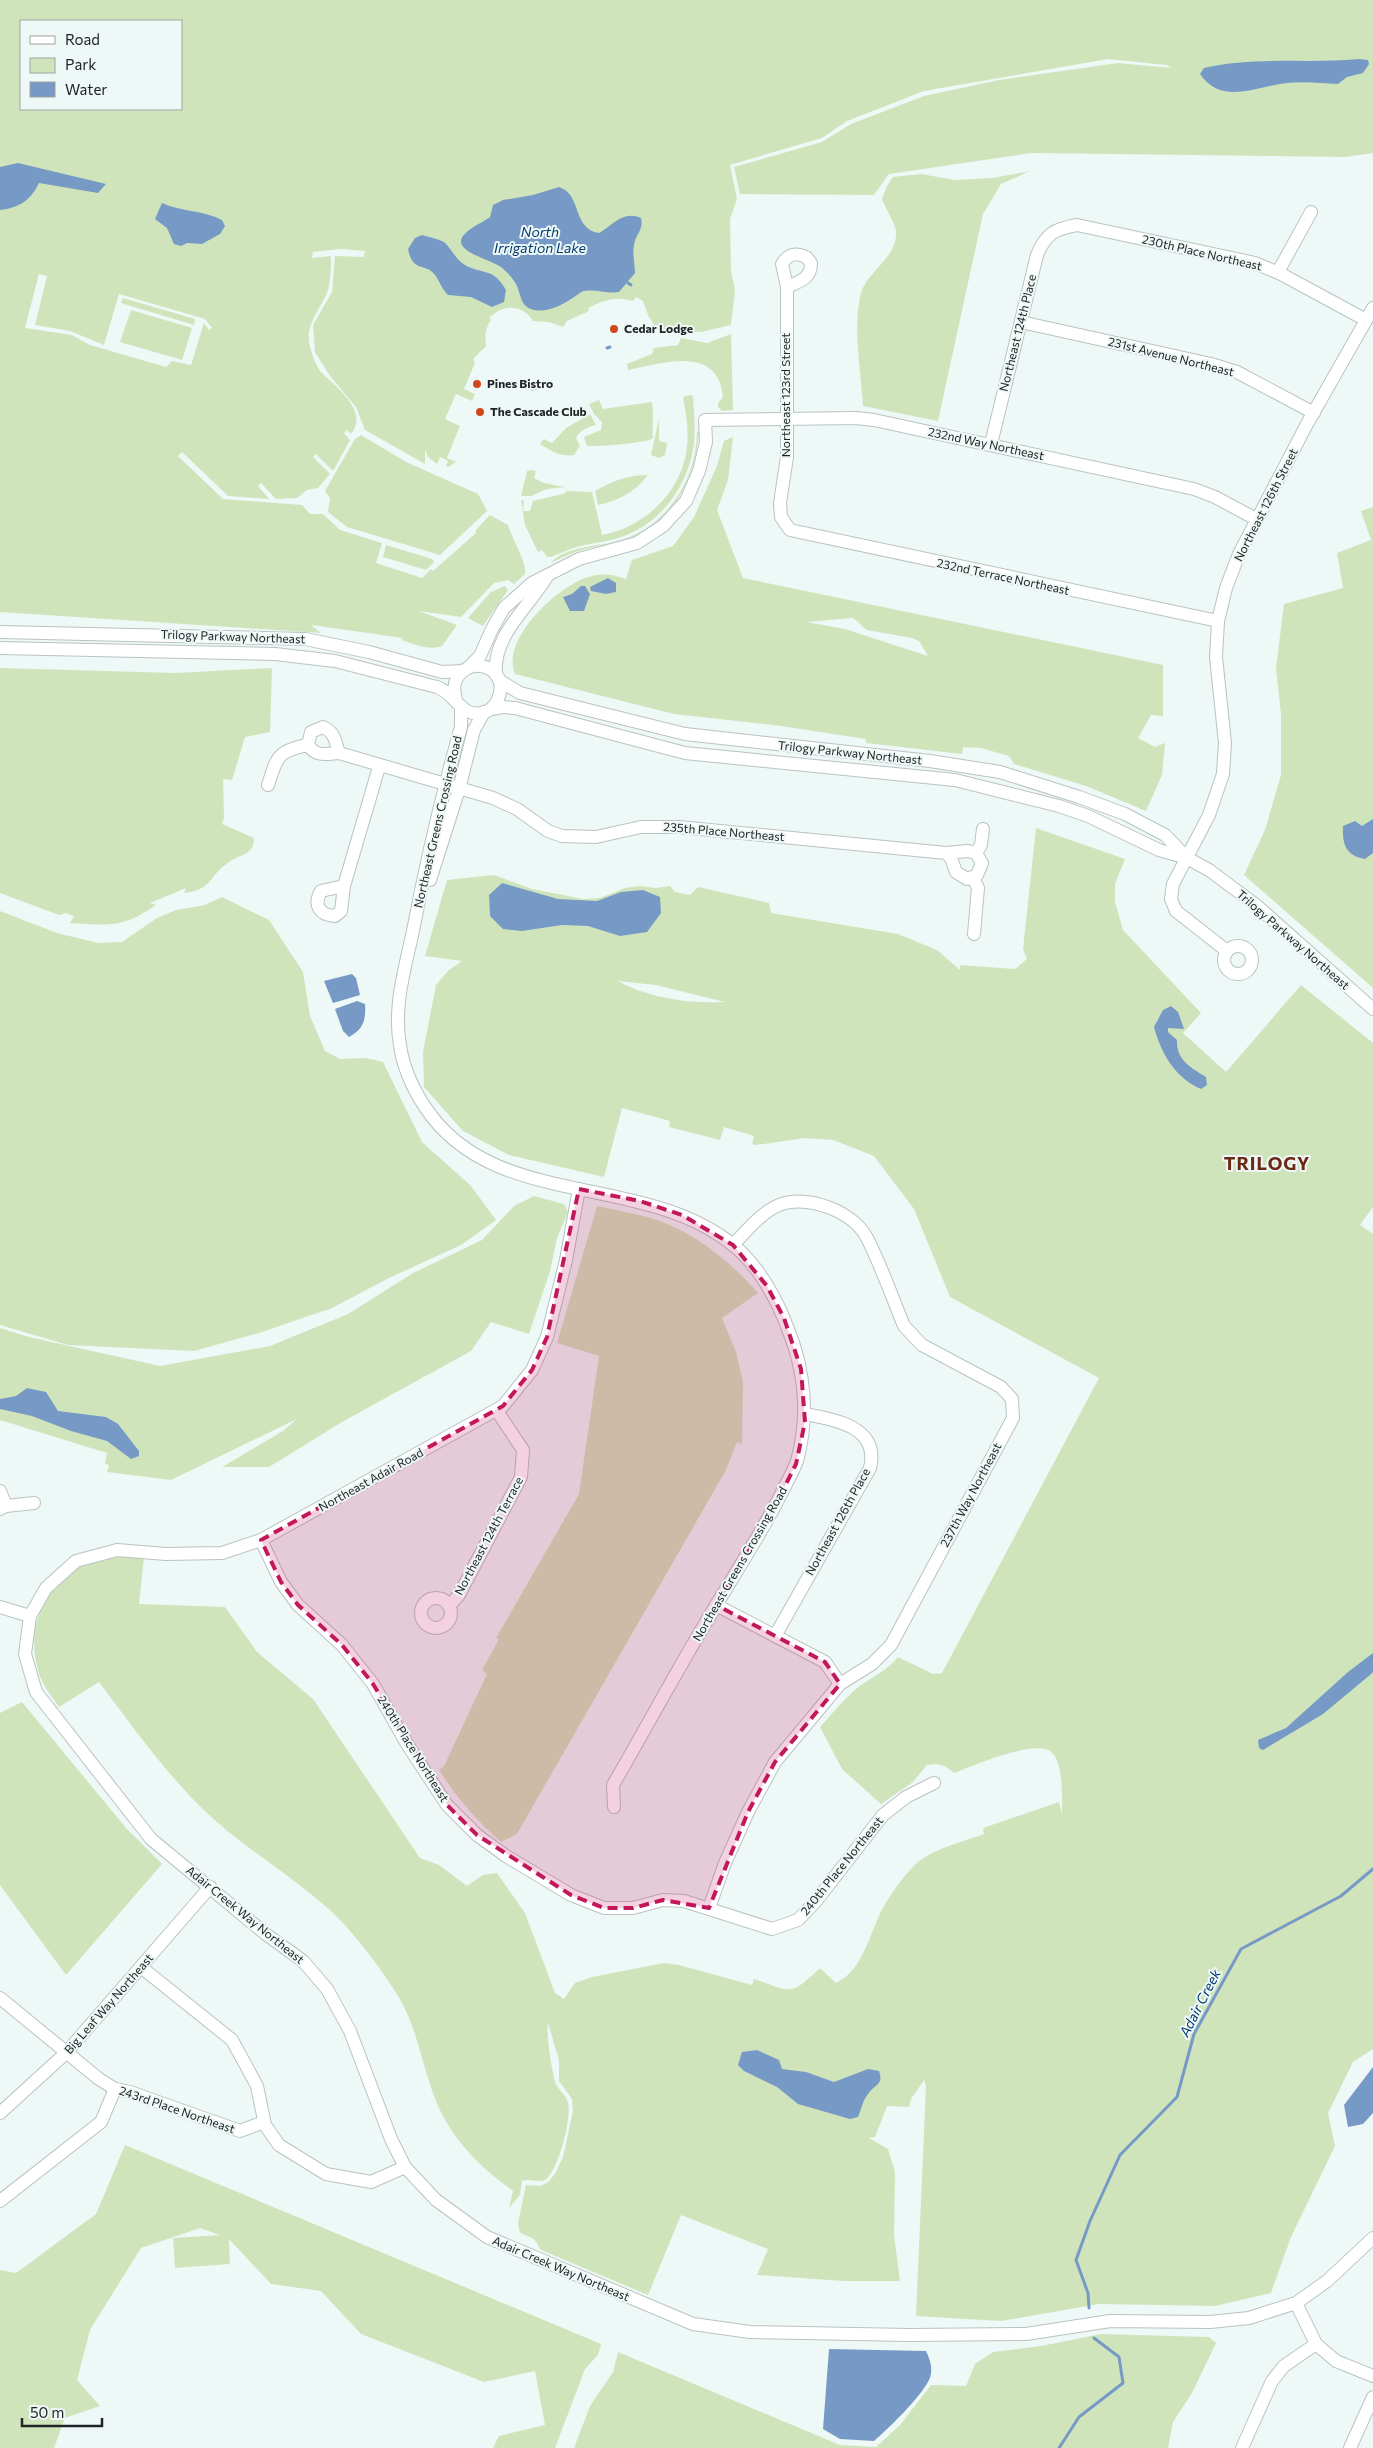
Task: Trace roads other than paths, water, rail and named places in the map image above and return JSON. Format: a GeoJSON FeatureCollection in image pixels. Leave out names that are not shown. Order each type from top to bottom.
{"type":"FeatureCollection","features":[{"type":"Feature","properties":{"kind":"street"},"geometry":{"type":"LineString","coordinates":[[1278,272],[1311,212]]}},
{"type":"Feature","properties":{"kind":"street","name":"230th Place Northeast"},"geometry":{"type":"LineString","coordinates":[[1057,229],[1077,225],[1255,263],[1278,272],[1366,320]]}},
{"type":"Feature","properties":{"kind":"street","name":"Northeast 124th Place"},"geometry":{"type":"LineString","coordinates":[[991,444],[1038,255],[1043,241],[1057,229]]}},
{"type":"Feature","properties":{"kind":"street","name":"Northeast 123rd Street"},"geometry":{"type":"LineString","coordinates":[[788,287],[787,458],[780,503],[781,517],[790,530]]}},
{"type":"Feature","properties":{"kind":"street","name":"Northeast 126th Street"},"geometry":{"type":"LineString","coordinates":[[1227,952],[1173,906],[1171,892],[1209,815],[1223,774],[1225,743],[1216,657],[1218,622],[1226,588],[1239,554],[1256,519],[1373,308]]}},
{"type":"Feature","properties":{"kind":"street","name":"231st Avenue Northeast"},"geometry":{"type":"LineString","coordinates":[[1021,322],[1211,364],[1237,372],[1314,412]]}},
{"type":"Feature","properties":{"kind":"street","name":"232nd Way Northeast"},"geometry":{"type":"LineString","coordinates":[[546,578],[579,560],[636,543],[663,526],[686,501],[699,471],[706,442],[706,420],[856,418],[874,420],[1194,489],[1215,497],[1256,519]]}},
{"type":"Feature","properties":{"kind":"street","name":"232nd Terrace Northeast"},"geometry":{"type":"LineString","coordinates":[[790,530],[1218,622]]}},
{"type":"Feature","properties":{"kind":"street"},"geometry":{"type":"LineString","coordinates":[[546,578],[499,647],[495,664],[500,696],[487,711],[468,711],[458,703],[455,684],[466,669],[480,656],[504,608],[532,583],[546,578]]}},
{"type":"Feature","properties":{"kind":"street","name":"Trilogy Parkway Northeast"},"geometry":{"type":"LineString","coordinates":[[0,632],[305,639],[369,652],[442,672],[466,669]]}},
{"type":"Feature","properties":{"kind":"street","name":"Trilogy Parkway Northeast"},"geometry":{"type":"LineString","coordinates":[[0,648],[275,654],[335,661],[437,686],[458,703]]}},
{"type":"Feature","properties":{"kind":"street"},"geometry":{"type":"LineString","coordinates":[[466,669],[484,666],[498,678]]}},
{"type":"Feature","properties":{"kind":"street","name":"Trilogy Parkway Northeast"},"geometry":{"type":"LineString","coordinates":[[498,678],[520,693],[685,734],[930,762],[1000,772],[1079,797],[1124,814],[1165,835],[1187,858]]}},
{"type":"Feature","properties":{"kind":"street","name":"Northeast Greens Crossing Road"},"geometry":{"type":"LineString","coordinates":[[458,703],[461,727],[444,785],[398,1001],[399,1043],[406,1069],[417,1096],[430,1116],[447,1136],[488,1163],[506,1171],[653,1205],[682,1215],[732,1244],[751,1264],[767,1286],[784,1318],[801,1369],[805,1422],[796,1464],[771,1514],[716,1605],[613,1785],[614,1807]]}},
{"type":"Feature","properties":{"kind":"street","name":"Trilogy Parkway Northeast"},"geometry":{"type":"LineString","coordinates":[[487,711],[503,707],[515,708],[685,753],[954,780],[1059,806],[1088,816],[1159,850],[1187,858],[1209,870],[1256,905],[1373,1009]]}},
{"type":"Feature","properties":{"kind":"street","name":"Northeast Greens Crossing Road"},"geometry":{"type":"LineString","coordinates":[[411,937],[459,789],[474,730],[487,711]]}},
{"type":"Feature","properties":{"kind":"street"},"geometry":{"type":"LineString","coordinates":[[268,785],[277,759],[287,749],[308,745],[311,732],[324,727],[330,730],[335,736],[339,753]]}},
{"type":"Feature","properties":{"kind":"street","name":"235th Place Northeast"},"geometry":{"type":"LineString","coordinates":[[308,745],[316,754],[339,753],[493,798],[509,805],[548,831],[562,836],[596,837],[659,826],[946,852],[968,851],[976,853]]}},
{"type":"Feature","properties":{"kind":"street"},"geometry":{"type":"LineString","coordinates":[[344,886],[379,766]]}},
{"type":"Feature","properties":{"kind":"street"},"geometry":{"type":"LineString","coordinates":[[946,852],[951,858],[956,872],[967,879],[973,878],[977,875],[982,863],[976,853],[981,845],[983,829]]}},
{"type":"Feature","properties":{"kind":"street"},"geometry":{"type":"LineString","coordinates":[[973,878],[978,888],[974,934]]}},
{"type":"Feature","properties":{"kind":"street","name":"Northeast Adair Road"},"geometry":{"type":"LineString","coordinates":[[30,1616],[46,1588],[76,1561],[117,1550],[166,1554],[222,1553],[261,1540],[497,1411],[532,1370],[547,1337],[566,1260],[579,1189]]}},
{"type":"Feature","properties":{"kind":"street","name":"237th Way Northeast"},"geometry":{"type":"LineString","coordinates":[[709,1908],[725,1863],[748,1812],[775,1762],[840,1684],[872,1664],[891,1645],[1013,1418],[1012,1400],[1001,1387],[926,1347],[910,1335],[904,1326],[866,1236],[843,1214],[811,1201],[780,1205],[754,1223],[732,1244]]}},
{"type":"Feature","properties":{"kind":"street","name":"Northeast 124th Terrace"},"geometry":{"type":"LineString","coordinates":[[449,1606],[459,1595],[522,1477],[523,1450],[497,1411]]}},
{"type":"Feature","properties":{"kind":"street","name":"Northeast 126th Place"},"geometry":{"type":"LineString","coordinates":[[775,1636],[823,1548],[870,1468],[872,1458],[867,1440],[860,1432],[839,1422],[804,1414]]}},
{"type":"Feature","properties":{"kind":"street"},"geometry":{"type":"LineString","coordinates":[[0,1490],[3,1507],[34,1503]]}},
{"type":"Feature","properties":{"kind":"street","name":"240th Place Northeast"},"geometry":{"type":"LineString","coordinates":[[261,1540],[281,1582],[298,1605],[342,1645],[374,1684],[407,1744],[447,1805],[477,1835],[571,1894],[604,1908],[633,1908],[663,1900],[684,1901],[772,1929],[798,1920],[816,1901],[883,1815],[906,1797],[934,1782]]}},
{"type":"Feature","properties":{"kind":"street"},"geometry":{"type":"LineString","coordinates":[[716,1605],[825,1662],[840,1684]]}},
{"type":"Feature","properties":{"kind":"street"},"geometry":{"type":"LineString","coordinates":[[0,1607],[30,1616]]}},
{"type":"Feature","properties":{"kind":"street","name":"Adair Creek Way Northeast"},"geometry":{"type":"LineString","coordinates":[[30,1616],[25,1654],[36,1692],[151,1839],[302,1961],[327,1989],[350,2031],[391,2139],[405,2167],[436,2200],[487,2237],[693,2324],[750,2332],[863,2334],[1026,2334],[1110,2321],[1210,2322],[1249,2318],[1296,2303],[1327,2282],[1373,2238]]}},
{"type":"Feature","properties":{"kind":"street","name":"Big Leaf Way Northeast"},"geometry":{"type":"LineString","coordinates":[[0,2113],[66,2053],[210,1887]]}},
{"type":"Feature","properties":{"kind":"street"},"geometry":{"type":"LineString","coordinates":[[141,1967],[232,2040],[257,2086],[264,2122],[279,2145],[326,2174],[371,2182],[405,2167]]}},
{"type":"Feature","properties":{"kind":"street","name":"243rd Place Northeast"},"geometry":{"type":"LineString","coordinates":[[0,1998],[66,2053],[115,2089],[130,2092],[240,2132],[264,2122]]}},
{"type":"Feature","properties":{"kind":"street"},"geometry":{"type":"LineString","coordinates":[[0,2201],[101,2122],[115,2089]]}},
{"type":"Feature","properties":{"kind":"street"},"geometry":{"type":"LineString","coordinates":[[1296,2303],[1316,2344],[1336,2361],[1373,2376]]}},
{"type":"Feature","properties":{"kind":"street"},"geometry":{"type":"LineString","coordinates":[[1242,2448],[1272,2381],[1284,2366],[1316,2344]]}},
{"type":"Feature","properties":{"kind":"street"},"geometry":{"type":"LineString","coordinates":[[1350,2448],[1373,2397]]}},
{"type":"Feature","properties":{"kind":"water"},"geometry":{"type":"Polygon","coordinates":[[[1368,60],[1369,64],[1363,73],[1347,77],[1338,84],[1293,82],[1240,92],[1229,92],[1209,84],[1200,74],[1204,68],[1242,62],[1368,60]]]}},
{"type":"Feature","properties":{"kind":"water"},"geometry":{"type":"Polygon","coordinates":[[[18,163],[106,184],[98,193],[39,183],[24,202],[0,210],[0,167],[18,163]]]}},
{"type":"Feature","properties":{"kind":"water","name":"North Irrigation Lake"},"geometry":{"type":"Polygon","coordinates":[[[559,187],[571,197],[581,219],[590,230],[599,233],[623,217],[635,216],[641,218],[641,226],[633,248],[635,273],[619,292],[584,291],[557,307],[541,311],[531,309],[525,305],[516,284],[501,267],[471,253],[465,249],[461,241],[465,234],[490,217],[493,205],[503,200],[533,195],[559,187]]]}},
{"type":"Feature","properties":{"kind":"water"},"geometry":{"type":"Polygon","coordinates":[[[162,203],[215,217],[222,220],[225,226],[220,234],[202,244],[187,243],[181,246],[174,244],[167,228],[155,219],[162,203]]]}},
{"type":"Feature","properties":{"kind":"water"},"geometry":{"type":"Polygon","coordinates":[[[422,235],[444,242],[465,265],[497,278],[506,290],[504,302],[492,307],[471,297],[448,295],[431,271],[416,265],[410,257],[408,249],[415,238],[422,235]]]}},
{"type":"Feature","properties":{"kind":"water"},"geometry":{"type":"Polygon","coordinates":[[[608,578],[616,583],[616,592],[606,594],[591,591],[590,587],[608,578]]]}},
{"type":"Feature","properties":{"kind":"water"},"geometry":{"type":"Polygon","coordinates":[[[581,586],[585,586],[590,594],[584,611],[570,611],[563,597],[572,594],[581,586]]]}},
{"type":"Feature","properties":{"kind":"water"},"geometry":{"type":"Polygon","coordinates":[[[1373,819],[1373,853],[1365,859],[1353,855],[1346,848],[1343,838],[1343,826],[1355,821],[1362,826],[1373,819]]]}},
{"type":"Feature","properties":{"kind":"water"},"geometry":{"type":"Polygon","coordinates":[[[502,883],[558,899],[597,901],[621,892],[643,890],[660,897],[661,913],[647,932],[620,936],[588,926],[562,925],[522,931],[503,929],[490,916],[489,895],[502,883]]]}},
{"type":"Feature","properties":{"kind":"water"},"geometry":{"type":"Polygon","coordinates":[[[352,974],[356,978],[360,995],[333,1003],[324,981],[352,974]]]}},
{"type":"Feature","properties":{"kind":"water"},"geometry":{"type":"Polygon","coordinates":[[[357,1001],[365,1004],[364,1019],[358,1031],[349,1037],[343,1031],[335,1009],[357,1001]]]}},
{"type":"Feature","properties":{"kind":"water"},"geometry":{"type":"Polygon","coordinates":[[[1171,1006],[1178,1012],[1184,1029],[1168,1028],[1168,1032],[1177,1040],[1179,1053],[1186,1063],[1206,1077],[1207,1085],[1201,1089],[1184,1078],[1170,1064],[1157,1037],[1154,1027],[1163,1010],[1171,1006]]]}},
{"type":"Feature","properties":{"kind":"water"},"geometry":{"type":"Polygon","coordinates":[[[27,1388],[46,1392],[58,1411],[106,1417],[118,1424],[139,1451],[139,1456],[131,1459],[107,1441],[71,1431],[32,1416],[0,1409],[0,1399],[16,1396],[27,1388]]]}},
{"type":"Feature","properties":{"kind":"water"},"geometry":{"type":"Polygon","coordinates":[[[1373,1653],[1373,1672],[1370,1675],[1323,1714],[1263,1750],[1259,1748],[1258,1740],[1286,1728],[1348,1672],[1373,1653]]]}},
{"type":"Feature","properties":{"kind":"water"},"geometry":{"type":"Polygon","coordinates":[[[757,2050],[779,2060],[782,2069],[806,2072],[834,2082],[868,2069],[879,2071],[880,2082],[866,2096],[858,2117],[850,2119],[798,2104],[777,2087],[744,2071],[738,2065],[742,2052],[757,2050]]]}},
{"type":"Feature","properties":{"kind":"water"},"geometry":{"type":"Polygon","coordinates":[[[1373,2067],[1373,2113],[1363,2124],[1348,2127],[1344,2105],[1373,2067]]]}},
{"type":"Feature","properties":{"kind":"water"},"geometry":{"type":"Polygon","coordinates":[[[829,2349],[926,2351],[931,2365],[931,2373],[925,2387],[912,2404],[874,2441],[840,2439],[823,2429],[829,2349]]]}},
{"type":"Feature","properties":{"kind":"waterway"},"geometry":{"type":"LineString","coordinates":[[532,389],[543,386]]}},
{"type":"Feature","properties":{"kind":"waterway","name":"Adair Creek"},"geometry":{"type":"LineString","coordinates":[[1089,2308],[1088,2293],[1076,2260],[1090,2221],[1120,2155],[1177,2097],[1194,2034],[1241,1949],[1341,1896],[1373,1869]]}},
{"type":"Feature","properties":{"kind":"waterway","name":"Adair Creek"},"geometry":{"type":"LineString","coordinates":[[1059,2448],[1079,2417],[1123,2383],[1119,2357],[1094,2338]]}},
{"type":"Feature","properties":{"kind":"place","name":"Cedar Lodge"},"geometry":{"type":"Point","coordinates":[614,329]}},
{"type":"Feature","properties":{"kind":"place","name":"Pines Bistro"},"geometry":{"type":"Point","coordinates":[477,384]}},
{"type":"Feature","properties":{"kind":"place","name":"The Cascade Club"},"geometry":{"type":"Point","coordinates":[480,412]}},
{"type":"Feature","properties":{"kind":"district","name":"TRILOGY"},"geometry":{"type":"Point","coordinates":[1267,1164]}}]}
